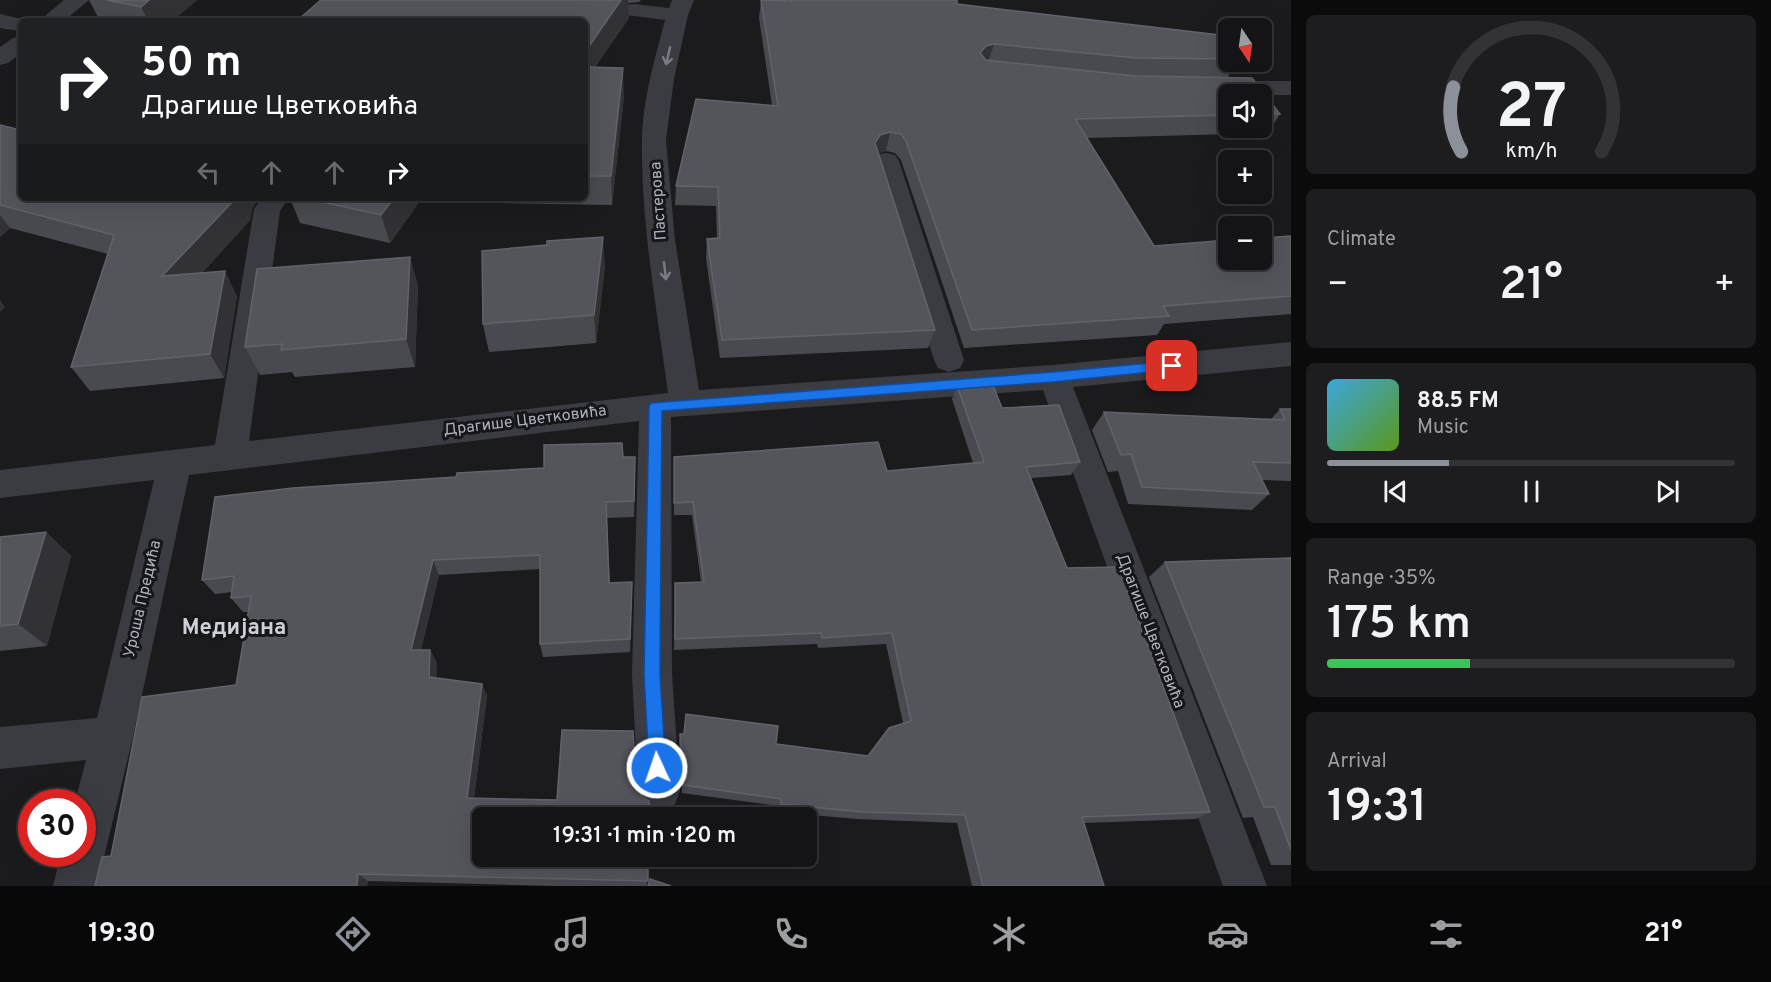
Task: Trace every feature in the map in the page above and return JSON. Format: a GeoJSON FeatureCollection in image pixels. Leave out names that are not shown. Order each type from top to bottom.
{"type":"FeatureCollection","features":[{"type":"Feature","properties":{"kind":"street"},"geometry":{"type":"LineString","coordinates":[[56,18],[78,0]]}},
{"type":"Feature","properties":{"kind":"street"},"geometry":{"type":"LineString","coordinates":[[634,10],[680,8]]}},
{"type":"Feature","properties":{"kind":"street","name":"Пастерова"},"geometry":{"type":"LineString","coordinates":[[659,791],[652,674],[670,405],[654,140],[662,80],[680,8]]}},
{"type":"Feature","properties":{"kind":"street"},"geometry":{"type":"LineString","coordinates":[[0,21],[18,24]]}},
{"type":"Feature","properties":{"kind":"street"},"geometry":{"type":"LineString","coordinates":[[0,58],[18,45]]}},
{"type":"Feature","properties":{"kind":"street"},"geometry":{"type":"LineString","coordinates":[[1197,87],[1291,88]]}},
{"type":"Feature","properties":{"kind":"street"},"geometry":{"type":"LineString","coordinates":[[886,161],[949,360]]}},
{"type":"Feature","properties":{"kind":"street"},"geometry":{"type":"LineString","coordinates":[[230,455],[267,209],[274,201]]}},
{"type":"Feature","properties":{"kind":"street","name":"Драгише Цветковића"},"geometry":{"type":"LineString","coordinates":[[0,484],[230,455],[670,405],[1053,377],[1291,354]]}},
{"type":"Feature","properties":{"kind":"street","name":"Драгише Цветковића"},"geometry":{"type":"LineString","coordinates":[[1053,377],[1245,886]]}},
{"type":"Feature","properties":{"kind":"street","name":"Уроша Предића"},"geometry":{"type":"LineString","coordinates":[[75,886],[112,737],[175,462]]}},
{"type":"Feature","properties":{"kind":"street"},"geometry":{"type":"LineString","coordinates":[[0,748],[112,737]]}},
{"type":"Feature","properties":{"kind":"building"},"geometry":{"type":"Polygon","coordinates":[[[107,0],[149,0],[141,7],[107,0]]]}},
{"type":"Feature","properties":{"kind":"building"},"geometry":{"type":"Polygon","coordinates":[[[321,0],[621,0],[588,48],[588,18],[300,18],[321,0]]]}},
{"type":"Feature","properties":{"kind":"building"},"geometry":{"type":"Polygon","coordinates":[[[761,0],[957,0],[957,4],[1218,35],[1218,59],[1136,58],[994,44],[986,46],[980,53],[986,60],[1136,76],[1252,78],[1257,84],[1218,84],[1218,115],[1075,119],[1154,246],[1218,241],[1218,270],[1272,270],[1272,237],[1291,236],[1291,296],[1163,306],[1169,316],[972,330],[906,141],[901,134],[890,132],[880,135],[875,143],[935,330],[722,340],[707,239],[720,238],[718,187],[676,186],[696,99],[778,106],[761,0]]]}},
{"type":"Feature","properties":{"kind":"building"},"geometry":{"type":"Polygon","coordinates":[[[588,67],[623,68],[611,176],[588,176],[588,67]]]}},
{"type":"Feature","properties":{"kind":"building"},"geometry":{"type":"Polygon","coordinates":[[[1272,104],[1280,114],[1272,114],[1272,104]]]}},
{"type":"Feature","properties":{"kind":"building"},"geometry":{"type":"Polygon","coordinates":[[[0,125],[18,129],[18,201],[233,201],[162,276],[225,271],[210,354],[71,367],[114,235],[0,205],[0,125]]]}},
{"type":"Feature","properties":{"kind":"building"},"geometry":{"type":"Polygon","coordinates":[[[318,201],[392,201],[381,215],[318,201]]]}},
{"type":"Feature","properties":{"kind":"building"},"geometry":{"type":"Polygon","coordinates":[[[603,237],[594,315],[483,324],[482,251],[547,245],[547,241],[603,237]]]}},
{"type":"Feature","properties":{"kind":"building"},"geometry":{"type":"Polygon","coordinates":[[[410,257],[406,339],[281,350],[282,344],[245,347],[257,269],[410,257]]]}},
{"type":"Feature","properties":{"kind":"building"},"geometry":{"type":"Polygon","coordinates":[[[992,383],[1002,408],[1059,405],[1080,462],[1026,467],[1067,568],[1119,567],[1210,812],[1082,817],[1104,886],[983,886],[965,815],[863,812],[781,804],[781,799],[683,785],[680,734],[684,734],[686,714],[778,726],[776,744],[868,756],[889,728],[911,721],[892,633],[822,638],[821,633],[675,639],[675,583],[704,582],[693,502],[674,503],[674,457],[878,442],[887,471],[984,462],[957,386],[992,383]]]}},
{"type":"Feature","properties":{"kind":"building"},"geometry":{"type":"Polygon","coordinates":[[[1280,409],[1291,409],[1291,463],[1253,462],[1269,494],[1142,487],[1131,454],[1121,455],[1104,412],[1285,420],[1280,409]]]}},
{"type":"Feature","properties":{"kind":"building"},"geometry":{"type":"Polygon","coordinates":[[[622,443],[623,457],[635,457],[634,501],[606,502],[609,583],[632,582],[630,639],[540,644],[540,555],[433,560],[411,650],[430,650],[429,677],[482,684],[467,798],[557,800],[562,730],[633,731],[636,782],[642,797],[649,801],[649,807],[472,807],[472,867],[648,867],[648,881],[358,874],[357,886],[95,886],[102,857],[111,856],[142,697],[236,685],[251,596],[231,598],[234,576],[202,580],[215,497],[293,488],[456,477],[457,473],[544,468],[544,445],[622,443]]]}},
{"type":"Feature","properties":{"kind":"building"},"geometry":{"type":"Polygon","coordinates":[[[46,532],[18,624],[0,626],[0,537],[46,532]]]}},
{"type":"Feature","properties":{"kind":"building"},"geometry":{"type":"Polygon","coordinates":[[[1291,558],[1291,850],[1275,807],[1264,807],[1165,562],[1291,558]]]}},
{"type":"Feature","properties":{"kind":"building"},"geometry":{"type":"Polygon","coordinates":[[[650,879],[671,886],[648,886],[650,879]]]}},
{"type":"Feature","properties":{"kind":"district","name":"Медијана"},"geometry":{"type":"Point","coordinates":[234,628]}},
{"type":"Feature","properties":{"kind":"route"},"geometry":{"type":"LineString","coordinates":[[657,768],[652,674],[655,406],[1172,366]]}}]}
